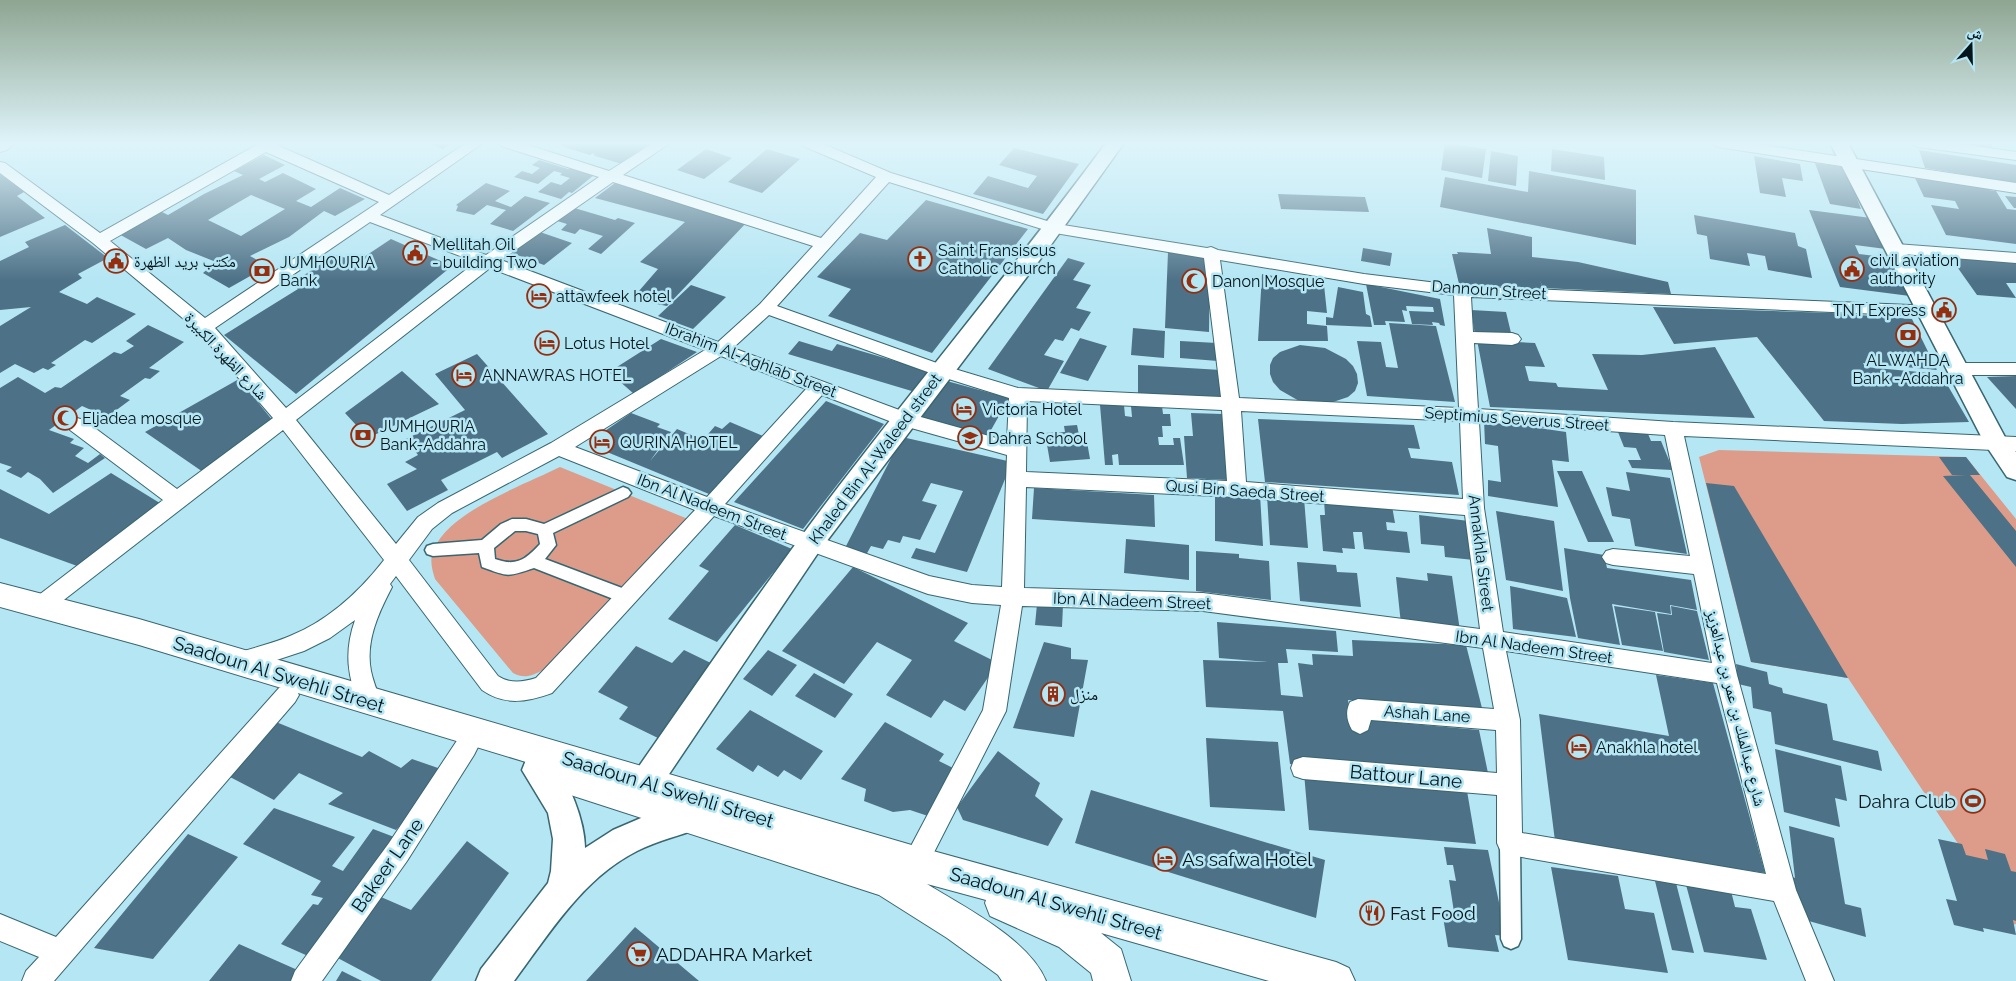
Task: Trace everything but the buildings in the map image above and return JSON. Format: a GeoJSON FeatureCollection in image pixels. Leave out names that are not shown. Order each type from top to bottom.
{"type":"FeatureCollection","features":[{"type":"Feature","properties":{"kind":"main road","name":"Saadoun Al Swehli Street"},"geometry":{"type":"LineString","coordinates":[[0,595],[39,607],[139,632],[1309,978]]}},
{"type":"Feature","properties":{"kind":"main road","name":"Saadoun Al Swehli Street"},"geometry":{"type":"LineString","coordinates":[[0,610],[466,748],[888,880],[960,925],[1011,962],[1027,981]]}},
{"type":"Feature","properties":{"kind":"main road"},"geometry":{"type":"LineString","coordinates":[[915,863],[1072,934],[1108,962],[1112,981]]}},
{"type":"Feature","properties":{"kind":"street","name":"شارع الظهرة الكبيرة"},"geometry":{"type":"LineString","coordinates":[[30,189],[99,240],[204,327],[285,419],[396,559],[490,683],[499,690],[523,692],[544,686],[819,386]]}},
{"type":"Feature","properties":{"kind":"street"},"geometry":{"type":"LineString","coordinates":[[99,240],[191,189]]}},
{"type":"Feature","properties":{"kind":"street"},"geometry":{"type":"LineString","coordinates":[[362,189],[390,202]]}},
{"type":"Feature","properties":{"kind":"street"},"geometry":{"type":"LineString","coordinates":[[204,327],[409,189]]}},
{"type":"Feature","properties":{"kind":"street"},"geometry":{"type":"LineString","coordinates":[[39,607],[487,262],[593,189]]}},
{"type":"Feature","properties":{"kind":"street"},"geometry":{"type":"LineString","coordinates":[[651,189],[823,244]]}},
{"type":"Feature","properties":{"kind":"street"},"geometry":{"type":"LineString","coordinates":[[240,662],[296,644],[322,631],[349,612],[376,585],[425,523],[445,508],[558,448],[722,348],[766,308],[874,189]]}},
{"type":"Feature","properties":{"kind":"street","name":"Dannoun ٍStreet"},"geometry":{"type":"LineString","coordinates":[[928,189],[1055,228],[1364,278],[1462,291],[1928,310]]}},
{"type":"Feature","properties":{"kind":"street","name":"Khaled Bin Al-Waleed street"},"geometry":{"type":"LineString","coordinates":[[646,782],[810,544],[904,419],[1055,228],[1083,189]]}},
{"type":"Feature","properties":{"kind":"street"},"geometry":{"type":"LineString","coordinates":[[1863,189],[1958,369],[2007,444],[2016,471]]}},
{"type":"Feature","properties":{"kind":"street","name":"Ibrahim Al-Aghlab Street"},"geometry":{"type":"LineString","coordinates":[[368,216],[487,262],[722,348],[904,419],[1016,451]]}},
{"type":"Feature","properties":{"kind":"street"},"geometry":{"type":"LineString","coordinates":[[1896,249],[2016,258]]}},
{"type":"Feature","properties":{"kind":"street"},"geometry":{"type":"LineString","coordinates":[[1211,252],[1231,405],[1237,489]]}},
{"type":"Feature","properties":{"kind":"street","name":"Annakhla Street"},"geometry":{"type":"LineString","coordinates":[[1462,291],[1474,508],[1493,640],[1508,720],[1510,843]]}},
{"type":"Feature","properties":{"kind":"street","name":"Septimius Severus Street"},"geometry":{"type":"LineString","coordinates":[[766,308],[942,371],[1018,394],[1468,415],[1673,429],[2007,444]]}},
{"type":"Feature","properties":{"kind":"street"},"geometry":{"type":"LineString","coordinates":[[1464,337],[1512,340]]}},
{"type":"Feature","properties":{"kind":"street"},"geometry":{"type":"LineString","coordinates":[[1958,369],[2016,369]]}},
{"type":"Feature","properties":{"kind":"street"},"geometry":{"type":"LineString","coordinates":[[915,863],[994,712],[1013,597],[1018,394]]}},
{"type":"Feature","properties":{"kind":"street"},"geometry":{"type":"LineString","coordinates":[[77,425],[177,500]]}},
{"type":"Feature","properties":{"kind":"street","name":"شارع عبدالملك بن عمر بن عبدالعزيز"},"geometry":{"type":"LineString","coordinates":[[1673,429],[1726,675],[1783,890],[1820,981]]}},
{"type":"Feature","properties":{"kind":"street","name":"Ibn Al Nadeem Street"},"geometry":{"type":"LineString","coordinates":[[558,448],[810,544],[928,585],[972,594],[1013,597],[1203,602],[1493,640],[1726,675]]}},
{"type":"Feature","properties":{"kind":"street","name":"Qusi Bin Saeda Street"},"geometry":{"type":"LineString","coordinates":[[1016,479],[1237,489],[1474,508]]}},
{"type":"Feature","properties":{"kind":"street"},"geometry":{"type":"LineString","coordinates":[[433,550],[486,546],[504,528],[524,523],[545,530],[623,493]]}},
{"type":"Feature","properties":{"kind":"street"},"geometry":{"type":"LineString","coordinates":[[486,546],[488,563],[508,570],[534,561],[548,546],[545,530]]}},
{"type":"Feature","properties":{"kind":"street"},"geometry":{"type":"LineString","coordinates":[[1613,557],[1702,566]]}},
{"type":"Feature","properties":{"kind":"street"},"geometry":{"type":"LineString","coordinates":[[369,701],[359,670],[359,647],[363,628],[375,598],[396,559]]}},
{"type":"Feature","properties":{"kind":"street"},"geometry":{"type":"LineString","coordinates":[[534,561],[616,593]]}},
{"type":"Feature","properties":{"kind":"street"},"geometry":{"type":"LineString","coordinates":[[36,981],[287,695]]}},
{"type":"Feature","properties":{"kind":"street","name":"Ashah Lane"},"geometry":{"type":"LineString","coordinates":[[1360,723],[1358,709],[1508,720]]}},
{"type":"Feature","properties":{"kind":"street","name":"Bakeer Lane"},"geometry":{"type":"LineString","coordinates":[[305,981],[398,852],[466,748]]}},
{"type":"Feature","properties":{"kind":"street","name":"Battour Lane"},"geometry":{"type":"LineString","coordinates":[[1303,768],[1508,785]]}},
{"type":"Feature","properties":{"kind":"street"},"geometry":{"type":"LineString","coordinates":[[537,770],[554,790],[564,810],[570,834],[570,861],[563,889]]}},
{"type":"Feature","properties":{"kind":"street"},"geometry":{"type":"LineString","coordinates":[[493,981],[563,889],[601,854],[622,840],[667,822],[691,817]]}},
{"type":"Feature","properties":{"kind":"street"},"geometry":{"type":"LineString","coordinates":[[1511,939],[1510,843],[1783,890]]}},
{"type":"Feature","properties":{"kind":"street"},"geometry":{"type":"LineString","coordinates":[[0,927],[61,953]]}},
{"type":"Feature","properties":{"kind":"shaded area","name":"Dahra Club"},"geometry":{"type":"Polygon","coordinates":[[[1719,450],[1966,457],[2016,519],[2016,924],[2012,925],[1848,678],[1751,662],[1699,457],[1719,450]]]}},
{"type":"Feature","properties":{"kind":"shaded area"},"geometry":{"type":"Polygon","coordinates":[[[560,467],[688,519],[543,670],[532,675],[521,676],[513,673],[435,579],[431,560],[434,549],[443,535],[471,511],[560,467]]]}},
{"type":"Feature","properties":{"kind":"place","name":"Mellitah Oil - building Two"},"geometry":{"type":"Point","coordinates":[415,253]}},
{"type":"Feature","properties":{"kind":"place","name":"Saint Fransiscus Catholic Church"},"geometry":{"type":"Point","coordinates":[920,259]}},
{"type":"Feature","properties":{"kind":"place","name":"مكتب بريد الظهرة"},"geometry":{"type":"Point","coordinates":[116,261]}},
{"type":"Feature","properties":{"kind":"place","name":"civil aviation authority"},"geometry":{"type":"Point","coordinates":[1852,269]}},
{"type":"Feature","properties":{"kind":"place","name":"JUMHOURIA Bank"},"geometry":{"type":"Point","coordinates":[262,271]}},
{"type":"Feature","properties":{"kind":"place","name":"Danon Mosque"},"geometry":{"type":"Point","coordinates":[1194,281]}},
{"type":"Feature","properties":{"kind":"place","name":"attawfeek hotel"},"geometry":{"type":"Point","coordinates":[539,296]}},
{"type":"Feature","properties":{"kind":"place","name":"TNT Express"},"geometry":{"type":"Point","coordinates":[1944,310]}},
{"type":"Feature","properties":{"kind":"place","name":"AL WAHDA Bank -Addahra"},"geometry":{"type":"Point","coordinates":[1908,335]}},
{"type":"Feature","properties":{"kind":"place","name":"Lotus Hotel"},"geometry":{"type":"Point","coordinates":[547,343]}},
{"type":"Feature","properties":{"kind":"place","name":"ANNAWRAS HOTEL"},"geometry":{"type":"Point","coordinates":[464,375]}},
{"type":"Feature","properties":{"kind":"place","name":"Victoria Hotel"},"geometry":{"type":"Point","coordinates":[964,409]}},
{"type":"Feature","properties":{"kind":"place","name":"Eljadea mosque"},"geometry":{"type":"Point","coordinates":[65,418]}},
{"type":"Feature","properties":{"kind":"place","name":"JUMHOURIA Bank-Addahra"},"geometry":{"type":"Point","coordinates":[363,435]}},
{"type":"Feature","properties":{"kind":"place","name":"Dahra School"},"geometry":{"type":"Point","coordinates":[970,438]}},
{"type":"Feature","properties":{"kind":"place","name":"QURINA HOTEL"},"geometry":{"type":"Point","coordinates":[602,442]}},
{"type":"Feature","properties":{"kind":"place","name":"منزل"},"geometry":{"type":"Point","coordinates":[1053,694]}},
{"type":"Feature","properties":{"kind":"place","name":"Anakhla hotel"},"geometry":{"type":"Point","coordinates":[1579,747]}},
{"type":"Feature","properties":{"kind":"place","name":"Dahra Club"},"geometry":{"type":"Point","coordinates":[1973,801]}},
{"type":"Feature","properties":{"kind":"place","name":"As safwa Hotel"},"geometry":{"type":"Point","coordinates":[1165,859]}},
{"type":"Feature","properties":{"kind":"place","name":"Fast Food"},"geometry":{"type":"Point","coordinates":[1372,913]}},
{"type":"Feature","properties":{"kind":"place","name":"ADDAHRA Market"},"geometry":{"type":"Point","coordinates":[639,954]}}]}
